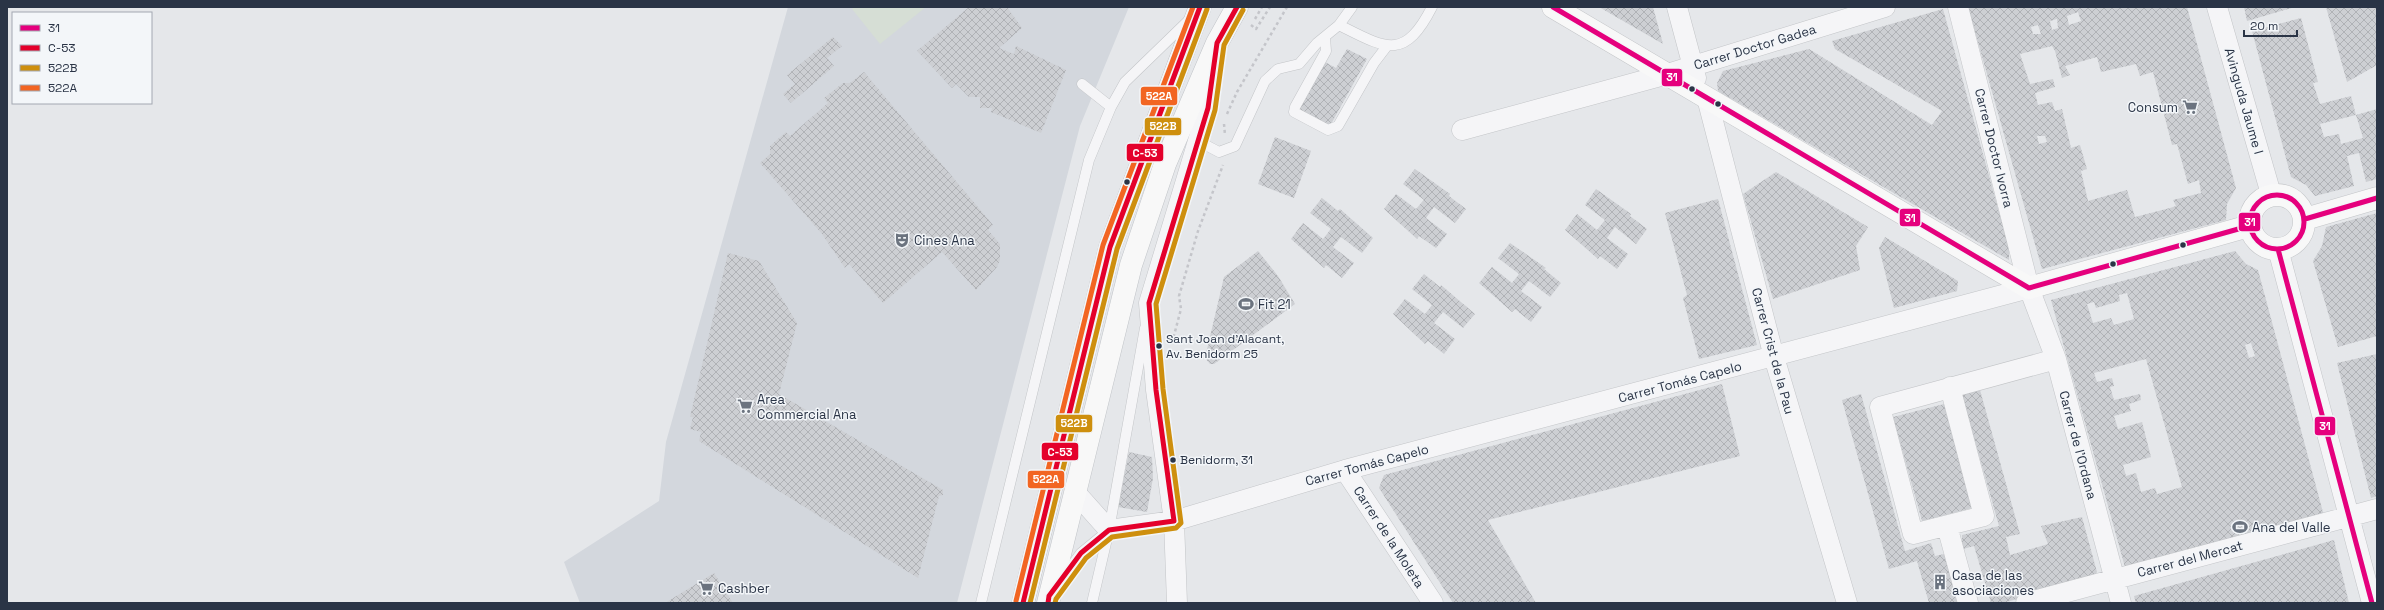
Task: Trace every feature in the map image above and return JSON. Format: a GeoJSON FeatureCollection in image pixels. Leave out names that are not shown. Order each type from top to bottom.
{"type":"FeatureCollection","features":[{"type":"Feature","properties":{"kind":"main road"},"geometry":{"type":"LineString","coordinates":[[1048,600],[1130,265],[1165,164],[1217,43],[1237,7]]}},
{"type":"Feature","properties":{"kind":"main road"},"geometry":{"type":"LineString","coordinates":[[1552,7],[2030,288]]}},
{"type":"Feature","properties":{"kind":"main road"},"geometry":{"type":"LineString","coordinates":[[1024,603],[1110,247],[1199,9]]}},
{"type":"Feature","properties":{"kind":"main road"},"geometry":{"type":"LineString","coordinates":[[2271,194],[2287,195],[2299,204],[2305,219],[2302,236],[2289,247],[2278,249],[2264,246],[2255,238],[2249,226],[2251,210],[2260,199],[2271,194]]}},
{"type":"Feature","properties":{"kind":"main road"},"geometry":{"type":"LineString","coordinates":[[2305,219],[2377,198]]}},
{"type":"Feature","properties":{"kind":"main road","name":"Carrer Tomás Capelo"},"geometry":{"type":"LineString","coordinates":[[2030,288],[2249,226]]}},
{"type":"Feature","properties":{"kind":"street","name":"Carrer Crist de la Pau"},"geometry":{"type":"LineString","coordinates":[[1677,7],[1694,65],[1697,84],[1774,357],[1847,603]]}},
{"type":"Feature","properties":{"kind":"street","name":"Carrer Doctor Gadea"},"geometry":{"type":"LineString","coordinates":[[1462,130],[1664,74],[1885,7]]}},
{"type":"Feature","properties":{"kind":"street","name":"Carrer Doctor Ivorra"},"geometry":{"type":"LineString","coordinates":[[1958,7],[2030,288]]}},
{"type":"Feature","properties":{"kind":"street","name":"Avinguda Jaume I"},"geometry":{"type":"LineString","coordinates":[[2217,7],[2271,194]]}},
{"type":"Feature","properties":{"kind":"street"},"geometry":{"type":"LineString","coordinates":[[1176,603],[1174,521],[1156,390],[1149,303],[1208,108],[1217,43]]}},
{"type":"Feature","properties":{"kind":"street"},"geometry":{"type":"LineString","coordinates":[[2278,249],[2372,603]]}},
{"type":"Feature","properties":{"kind":"street","name":"Carrer Tomás Capelo"},"geometry":{"type":"LineString","coordinates":[[1109,530],[1174,521],[1345,470],[2030,288]]}},
{"type":"Feature","properties":{"kind":"street","name":"Carrer de l'Ordana"},"geometry":{"type":"LineString","coordinates":[[2030,288],[2056,359],[2121,603]]}},
{"type":"Feature","properties":{"kind":"street"},"geometry":{"type":"LineString","coordinates":[[1950,387],[1984,516],[1913,534],[1880,407],[1950,387],[2056,359]]}},
{"type":"Feature","properties":{"kind":"street","name":"Carrer de la Moleta"},"geometry":{"type":"LineString","coordinates":[[1345,470],[1432,603]]}},
{"type":"Feature","properties":{"kind":"street"},"geometry":{"type":"LineString","coordinates":[[1075,492],[1109,530]]}},
{"type":"Feature","properties":{"kind":"street","name":"Carrer del Mercat"},"geometry":{"type":"LineString","coordinates":[[2026,603],[2377,509]]}},
{"type":"Feature","properties":{"kind":"street"},"geometry":{"type":"LineString","coordinates":[[1947,526],[1968,603]]}},
{"type":"Feature","properties":{"kind":"lane"},"geometry":{"type":"LineString","coordinates":[[1198,141],[1219,152],[1234,146],[1265,81],[1278,69],[1299,64],[1339,25],[1352,7]]}},
{"type":"Feature","properties":{"kind":"lane"},"geometry":{"type":"LineString","coordinates":[[1339,25],[1380,45],[1394,46],[1406,42],[1422,27],[1432,7]]}},
{"type":"Feature","properties":{"kind":"lane"},"geometry":{"type":"LineString","coordinates":[[981,603],[1089,160],[1111,107],[1124,82],[1199,9]]}},
{"type":"Feature","properties":{"kind":"lane"},"geometry":{"type":"LineString","coordinates":[[1325,38],[1326,51],[1295,107],[1294,112],[1328,130],[1338,126],[1374,63],[1387,46]]}},
{"type":"Feature","properties":{"kind":"lane"},"geometry":{"type":"LineString","coordinates":[[1082,84],[1111,107]]}},
{"type":"Feature","properties":{"kind":"lane"},"geometry":{"type":"LineString","coordinates":[[1092,603],[1109,530],[1149,303]]}},
{"type":"Feature","properties":{"kind":"lane"},"geometry":{"type":"LineString","coordinates":[[1048,600],[1081,553],[1109,530]]}},
{"type":"Feature","properties":{"kind":"path"},"geometry":{"type":"LineString","coordinates":[[1262,7],[1251,26],[1256,29],[1270,7]]}},
{"type":"Feature","properties":{"kind":"path"},"geometry":{"type":"LineString","coordinates":[[1171,350],[1181,309],[1179,296],[1198,231],[1226,156],[1227,149],[1224,124],[1226,115],[1237,92],[1287,7]]}},
{"type":"Feature","properties":{"kind":"shaded area"},"geometry":{"type":"Polygon","coordinates":[[[788,7],[1129,7],[1080,126],[957,603],[580,603],[564,562],[659,501],[666,442],[788,7]]]}},
{"type":"Feature","properties":{"kind":"shaded area"},"geometry":{"type":"Polygon","coordinates":[[[854,7],[926,7],[880,44],[852,9],[854,7]]]}},
{"type":"Feature","properties":{"kind":"building"},"geometry":{"type":"Polygon","coordinates":[[[969,7],[1007,7],[1022,28],[999,48],[1014,54],[1016,46],[1066,70],[1041,133],[991,112],[992,108],[980,108],[980,97],[969,97],[956,84],[952,88],[917,51],[969,7]]]}},
{"type":"Feature","properties":{"kind":"building"},"geometry":{"type":"Polygon","coordinates":[[[1599,7],[1653,7],[1663,44],[1599,7]]]}},
{"type":"Feature","properties":{"kind":"building"},"geometry":{"type":"Polygon","coordinates":[[[1968,7],[2187,7],[2236,188],[2227,204],[2226,220],[2042,269],[1968,7]],[[2078,12],[2067,16],[2069,25],[2081,21],[2078,12]],[[2057,19],[2050,21],[2052,30],[2058,28],[2057,19]],[[2038,25],[2031,27],[2033,34],[2041,34],[2038,25]],[[2052,46],[2020,54],[2030,84],[2053,79],[2055,87],[2035,93],[2038,105],[2052,102],[2055,111],[2062,109],[2071,148],[2080,145],[2087,169],[2081,171],[2088,201],[2127,190],[2135,217],[2176,206],[2173,200],[2201,193],[2199,180],[2188,184],[2177,144],[2172,145],[2153,72],[2140,76],[2136,64],[2101,72],[2097,57],[2065,66],[2070,75],[2062,78],[2055,51],[2052,46]],[[2037,136],[2039,144],[2047,142],[2045,136],[2037,136]]]}},
{"type":"Feature","properties":{"kind":"building"},"geometry":{"type":"Polygon","coordinates":[[[2244,7],[2295,7],[2247,21],[2244,7]]]}},
{"type":"Feature","properties":{"kind":"building"},"geometry":{"type":"Polygon","coordinates":[[[2326,7],[2377,7],[2377,65],[2347,82],[2326,7]]]}},
{"type":"Feature","properties":{"kind":"building"},"geometry":{"type":"Polygon","coordinates":[[[1943,9],[2009,248],[2009,260],[1718,91],[1717,83],[1723,71],[1809,49],[1932,125],[1942,111],[1835,49],[1832,41],[1943,9]]]}},
{"type":"Feature","properties":{"kind":"building"},"geometry":{"type":"Polygon","coordinates":[[[2301,18],[2318,82],[2313,83],[2320,104],[2351,96],[2356,115],[2377,109],[2377,179],[2366,182],[2359,153],[2347,156],[2354,186],[2315,196],[2306,185],[2291,177],[2252,31],[2301,18]],[[2356,115],[2320,124],[2324,137],[2339,134],[2341,144],[2363,138],[2356,115]]]}},
{"type":"Feature","properties":{"kind":"building"},"geometry":{"type":"Polygon","coordinates":[[[833,37],[842,46],[827,58],[834,66],[791,103],[783,94],[795,84],[787,75],[833,37]]]}},
{"type":"Feature","properties":{"kind":"building"},"geometry":{"type":"Polygon","coordinates":[[[1347,49],[1367,59],[1330,126],[1299,110],[1325,62],[1336,68],[1347,49]]]}},
{"type":"Feature","properties":{"kind":"building"},"geometry":{"type":"Polygon","coordinates":[[[864,72],[993,225],[988,230],[1000,244],[1000,260],[997,267],[976,290],[942,252],[883,303],[849,264],[845,268],[822,234],[760,163],[770,154],[770,146],[786,132],[790,136],[828,103],[824,98],[843,83],[850,83],[864,72]]]}},
{"type":"Feature","properties":{"kind":"building"},"geometry":{"type":"Polygon","coordinates":[[[1275,137],[1311,151],[1294,198],[1258,184],[1275,137]]]}},
{"type":"Feature","properties":{"kind":"building"},"geometry":{"type":"Polygon","coordinates":[[[1415,169],[1450,194],[1449,196],[1466,209],[1455,223],[1434,207],[1426,218],[1447,234],[1436,248],[1419,236],[1417,239],[1384,209],[1396,194],[1416,209],[1424,200],[1403,184],[1415,169]]]}},
{"type":"Feature","properties":{"kind":"building"},"geometry":{"type":"Polygon","coordinates":[[[1776,172],[1868,227],[1856,246],[1860,270],[1773,299],[1743,194],[1776,172]]]}},
{"type":"Feature","properties":{"kind":"building"},"geometry":{"type":"Polygon","coordinates":[[[1596,189],[1631,214],[1630,216],[1647,229],[1636,244],[1615,227],[1607,238],[1628,254],[1617,269],[1600,256],[1598,259],[1565,230],[1577,214],[1597,230],[1605,220],[1585,205],[1596,189]]]}},
{"type":"Feature","properties":{"kind":"building"},"geometry":{"type":"Polygon","coordinates":[[[1322,198],[1338,211],[1340,209],[1373,238],[1362,253],[1341,237],[1333,247],[1354,263],[1342,278],[1326,265],[1324,268],[1291,239],[1303,223],[1323,239],[1331,229],[1310,213],[1322,198]]]}},
{"type":"Feature","properties":{"kind":"building"},"geometry":{"type":"Polygon","coordinates":[[[1718,199],[1757,345],[1699,359],[1683,298],[1687,295],[1665,213],[1718,199]]]}},
{"type":"Feature","properties":{"kind":"building"},"geometry":{"type":"Polygon","coordinates":[[[2377,213],[2377,336],[2338,347],[2313,261],[2322,246],[2326,227],[2377,213]]]}},
{"type":"Feature","properties":{"kind":"building"},"geometry":{"type":"Polygon","coordinates":[[[1885,237],[1958,281],[1957,291],[1894,308],[1879,248],[1885,237]]]}},
{"type":"Feature","properties":{"kind":"building"},"geometry":{"type":"Polygon","coordinates":[[[1510,243],[1546,268],[1544,269],[1561,283],[1550,297],[1529,281],[1521,291],[1542,307],[1531,322],[1515,309],[1512,312],[1479,283],[1492,267],[1512,283],[1519,274],[1498,258],[1510,243]]]}},
{"type":"Feature","properties":{"kind":"building"},"geometry":{"type":"Polygon","coordinates":[[[1258,251],[1278,276],[1295,304],[1214,364],[1210,364],[1205,358],[1224,277],[1258,251]]]}},
{"type":"Feature","properties":{"kind":"building"},"geometry":{"type":"Polygon","coordinates":[[[2235,251],[2246,264],[2258,270],[2324,516],[2126,571],[2051,300],[2235,251]],[[2127,293],[2119,295],[2120,301],[2096,308],[2094,302],[2087,304],[2093,323],[2111,318],[2114,325],[2134,319],[2127,293]],[[2251,343],[2245,345],[2249,358],[2255,356],[2251,343]],[[2146,359],[2094,373],[2097,382],[2112,378],[2114,386],[2110,387],[2114,400],[2140,394],[2141,400],[2129,404],[2131,411],[2114,416],[2118,429],[2142,422],[2151,457],[2123,465],[2126,476],[2136,473],[2141,492],[2155,488],[2157,494],[2182,487],[2146,359]]]}},
{"type":"Feature","properties":{"kind":"building","name":"Area Commercial Ana"},"geometry":{"type":"Polygon","coordinates":[[[728,253],[759,261],[797,323],[779,394],[943,490],[943,495],[939,496],[918,578],[699,441],[701,432],[690,429],[693,417],[690,417],[728,253]]]}},
{"type":"Feature","properties":{"kind":"building"},"geometry":{"type":"Polygon","coordinates":[[[1424,274],[1440,287],[1441,285],[1475,314],[1463,328],[1443,312],[1434,323],[1455,339],[1444,354],[1428,341],[1425,344],[1393,314],[1405,299],[1425,314],[1432,305],[1412,289],[1424,274]]]}},
{"type":"Feature","properties":{"kind":"building"},"geometry":{"type":"Polygon","coordinates":[[[2377,354],[2377,496],[2371,498],[2337,363],[2377,354]]]}},
{"type":"Feature","properties":{"kind":"building"},"geometry":{"type":"Polygon","coordinates":[[[1722,384],[1740,456],[1488,520],[1536,603],[1453,603],[1379,488],[1384,475],[1722,384]]]}},
{"type":"Feature","properties":{"kind":"building"},"geometry":{"type":"Polygon","coordinates":[[[1980,390],[2020,534],[2006,537],[2010,555],[2048,544],[2041,526],[2082,517],[2097,572],[2094,577],[2003,603],[1991,603],[1974,546],[1963,549],[1962,543],[1962,535],[1999,526],[1962,395],[1980,390]]]}},
{"type":"Feature","properties":{"kind":"building"},"geometry":{"type":"Polygon","coordinates":[[[1861,394],[1905,551],[1931,543],[1935,556],[1949,553],[1962,603],[1929,603],[1917,561],[1889,569],[1842,400],[1861,394]]]}},
{"type":"Feature","properties":{"kind":"building"},"geometry":{"type":"Polygon","coordinates":[[[1944,404],[1972,508],[1922,521],[1893,417],[1944,404]]]}},
{"type":"Feature","properties":{"kind":"building"},"geometry":{"type":"Polygon","coordinates":[[[1129,452],[1152,457],[1153,478],[1147,512],[1118,507],[1129,452]]]}},
{"type":"Feature","properties":{"kind":"building"},"geometry":{"type":"Polygon","coordinates":[[[2334,540],[2349,603],[2136,603],[2134,596],[2334,540]]]}},
{"type":"Feature","properties":{"kind":"building","name":"Cashber"},"geometry":{"type":"Polygon","coordinates":[[[714,573],[733,603],[665,603],[714,573]]]}},
{"type":"Feature","properties":{"kind":"transit line","name":"522A"},"geometry":{"type":"LineString","coordinates":[[1016,601],[1103,245],[1193,7]]}},
{"type":"Feature","properties":{"kind":"transit line","name":"C-53"},"geometry":{"type":"LineString","coordinates":[[1023,603],[1110,247],[1200,7]]}},
{"type":"Feature","properties":{"kind":"transit line","name":"C-53"},"geometry":{"type":"LineString","coordinates":[[1048,603],[1049,596],[1081,553],[1109,530],[1174,521],[1156,390],[1149,303],[1208,108],[1217,43],[1237,7]]}},
{"type":"Feature","properties":{"kind":"transit line","name":"31"},"geometry":{"type":"LineString","coordinates":[[1553,7],[2029,288]]}},
{"type":"Feature","properties":{"kind":"transit line","name":"522B"},"geometry":{"type":"LineString","coordinates":[[1030,603],[1117,249],[1207,9]]}},
{"type":"Feature","properties":{"kind":"transit line","name":"522B"},"geometry":{"type":"LineString","coordinates":[[1055,603],[1056,599],[1086,558],[1112,537],[1176,528],[1181,523],[1163,389],[1156,304],[1215,110],[1224,45],[1243,10]]}},
{"type":"Feature","properties":{"kind":"transit line","name":"31"},"geometry":{"type":"LineString","coordinates":[[2272,195],[2282,195],[2292,199],[2300,207],[2304,217],[2304,222],[2304,227],[2300,237],[2292,245],[2282,249],[2272,249],[2262,245],[2254,237],[2250,227],[2250,217],[2254,207],[2262,199],[2272,195]]}},
{"type":"Feature","properties":{"kind":"transit line","name":"31"},"geometry":{"type":"LineString","coordinates":[[2305,219],[2377,198]]}},
{"type":"Feature","properties":{"kind":"transit line","name":"31"},"geometry":{"type":"LineString","coordinates":[[2029,288],[2249,226]]}},
{"type":"Feature","properties":{"kind":"transit line","name":"31"},"geometry":{"type":"LineString","coordinates":[[2278,249],[2372,603]]}},
{"type":"Feature","properties":{"kind":"place","name":"Consum"},"geometry":{"type":"Point","coordinates":[2190,107]}},
{"type":"Feature","properties":{"kind":"place","name":"Cines Ana"},"geometry":{"type":"Point","coordinates":[902,240]}},
{"type":"Feature","properties":{"kind":"place","name":"Fit 21"},"geometry":{"type":"Point","coordinates":[1246,304]}},
{"type":"Feature","properties":{"kind":"place","name":"Sant Joan d'Alacant, Av. Benidorm 25"},"geometry":{"type":"Point","coordinates":[1159,346]}},
{"type":"Feature","properties":{"kind":"place","name":"Area Commercial Ana"},"geometry":{"type":"Point","coordinates":[745,406]}},
{"type":"Feature","properties":{"kind":"place","name":"Benidorm, 31"},"geometry":{"type":"Point","coordinates":[1173,460]}},
{"type":"Feature","properties":{"kind":"place","name":"Ana del Valle"},"geometry":{"type":"Point","coordinates":[2240,527]}},
{"type":"Feature","properties":{"kind":"place","name":"Casa de las asociaciones"},"geometry":{"type":"Point","coordinates":[1940,582]}},
{"type":"Feature","properties":{"kind":"place","name":"Cashber"},"geometry":{"type":"Point","coordinates":[706,588]}}]}
